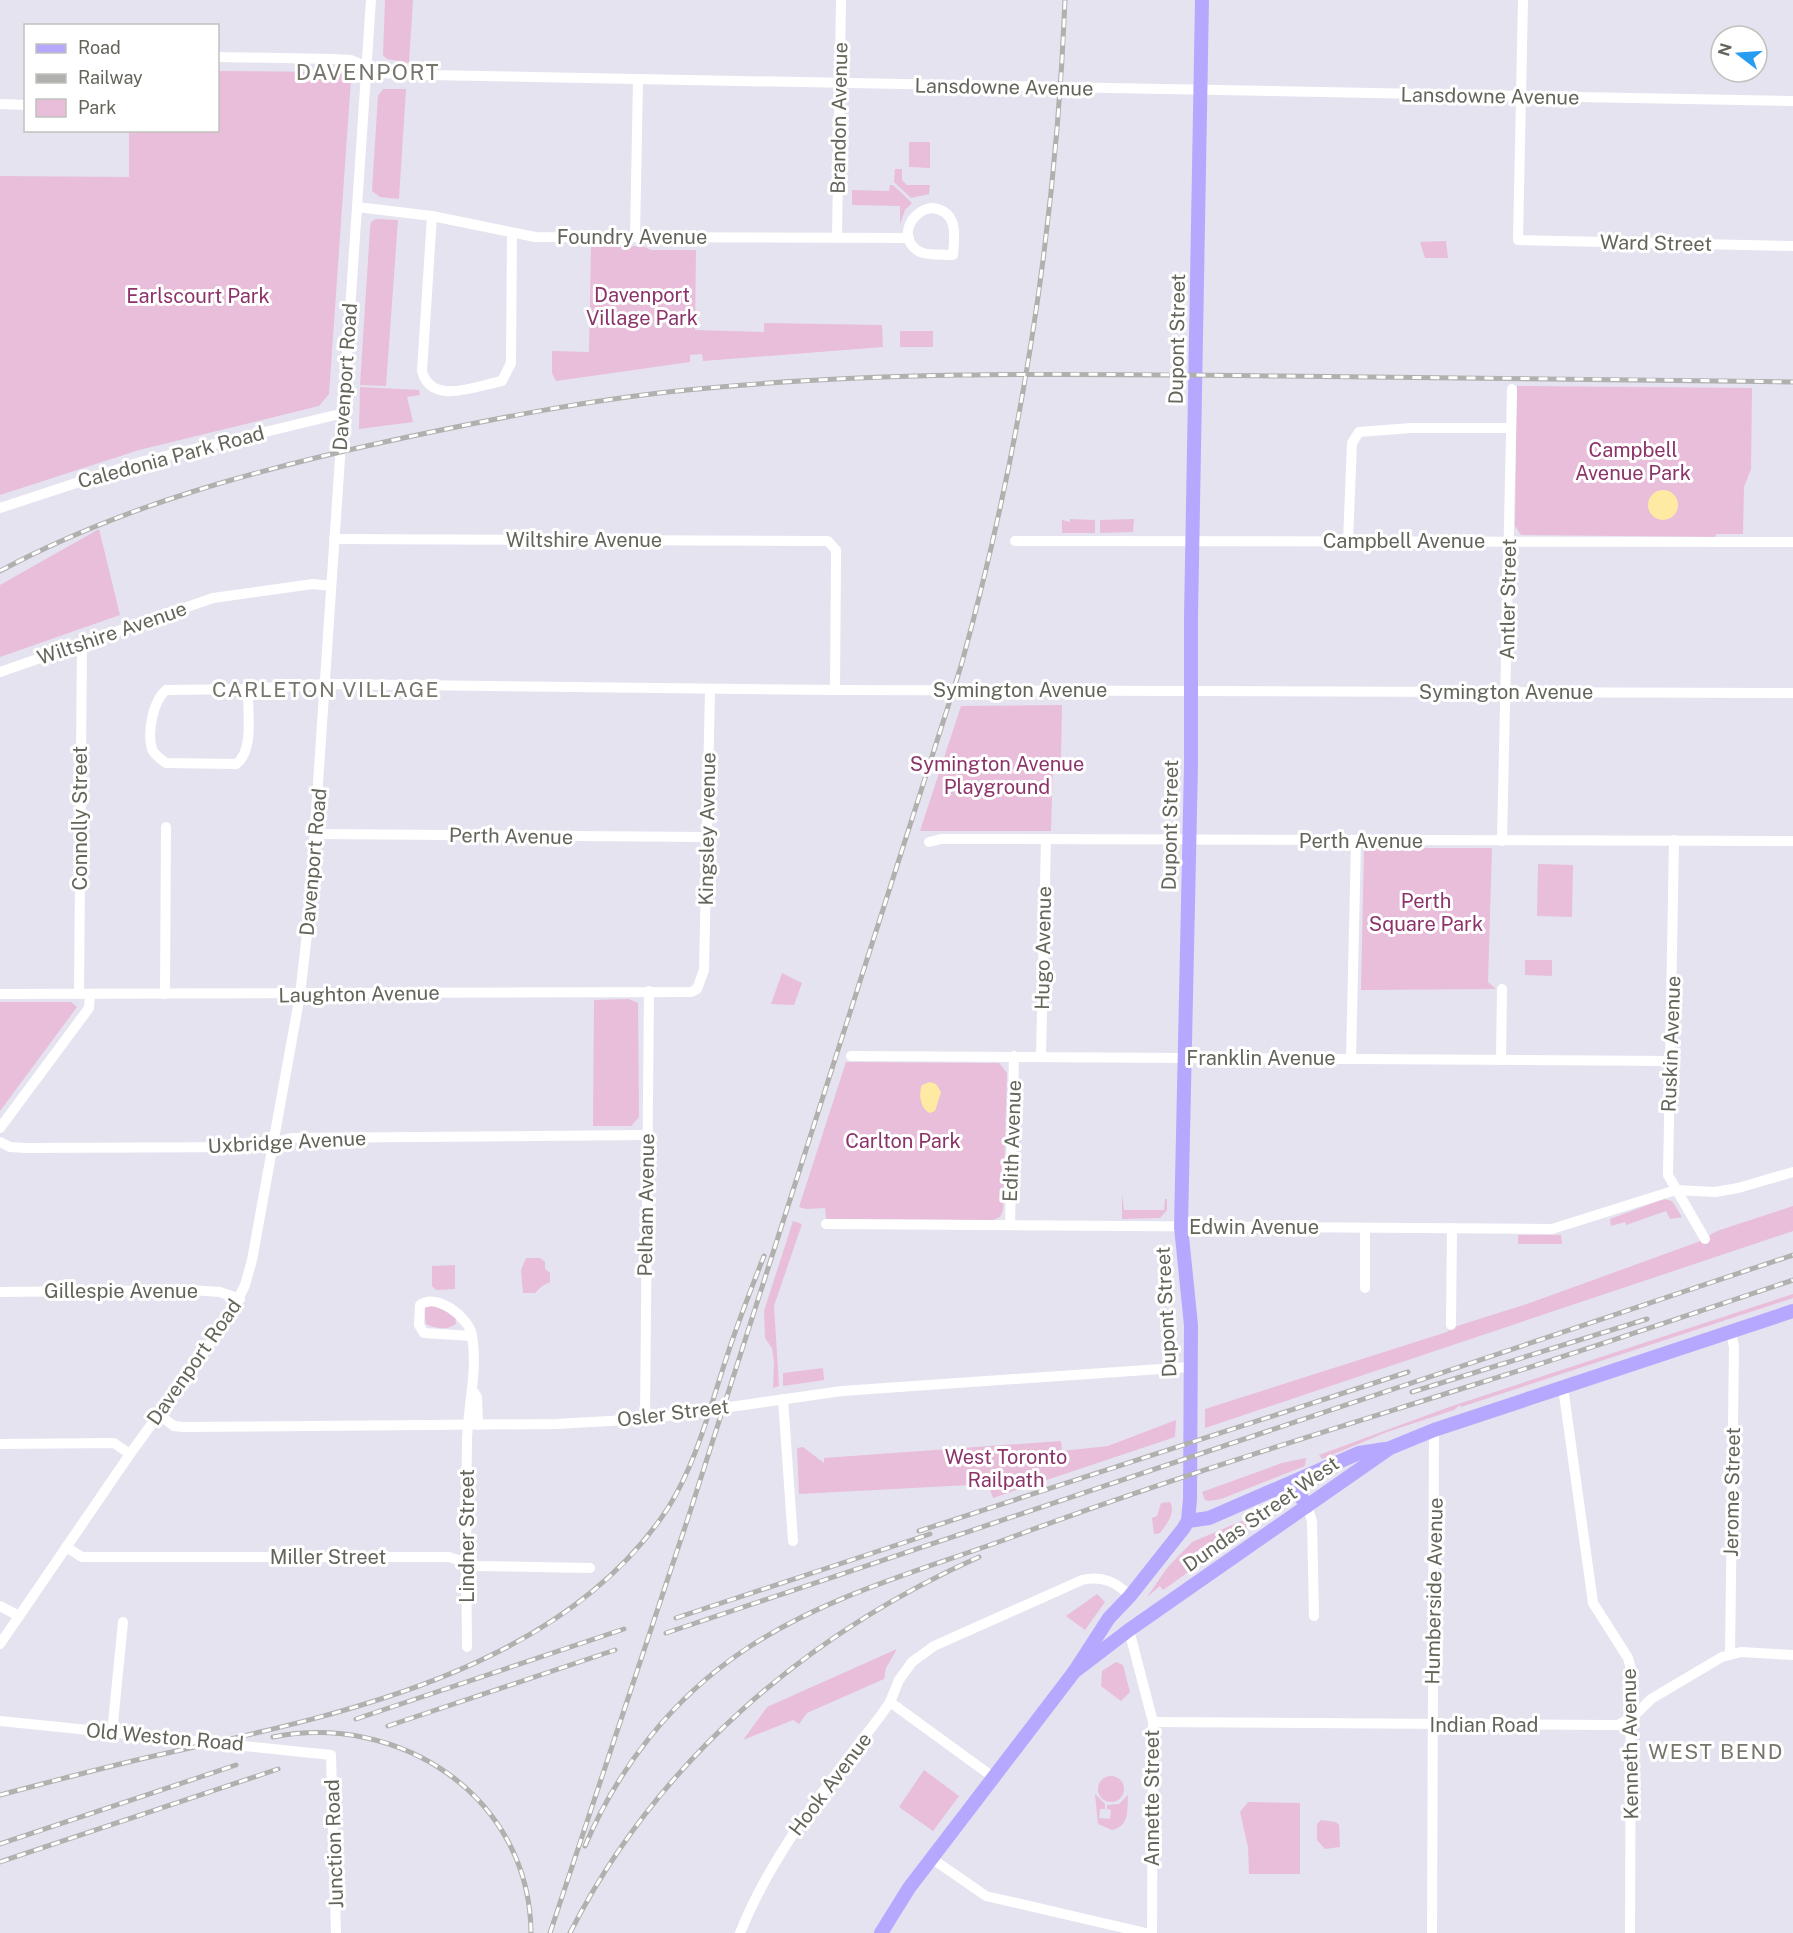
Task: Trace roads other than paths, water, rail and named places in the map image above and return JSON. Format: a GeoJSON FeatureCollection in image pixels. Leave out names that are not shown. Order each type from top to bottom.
{"type":"FeatureCollection","features":[{"type":"Feature","properties":{"kind":"main road","name":"Dupont Street"},"geometry":{"type":"LineString","coordinates":[[1188,1521],[1191,1325],[1181,1227],[1186,1058],[1202,0]]}},
{"type":"Feature","properties":{"kind":"main road","name":"Dundas Street West"},"geometry":{"type":"LineString","coordinates":[[881,1933],[932,1858],[1074,1672],[1129,1630],[1390,1448],[1434,1430],[1563,1386],[1793,1311]]}},
{"type":"Feature","properties":{"kind":"main road"},"geometry":{"type":"LineString","coordinates":[[1074,1672],[1109,1618],[1130,1596],[1188,1521],[1209,1518],[1359,1453],[1390,1448]]}},
{"type":"Feature","properties":{"kind":"main road"},"geometry":{"type":"LineString","coordinates":[[1282,1488],[1297,1491],[1306,1506]]}},
{"type":"Feature","properties":{"kind":"main road"},"geometry":{"type":"LineString","coordinates":[[1129,1630],[1130,1596]]}},
{"type":"Feature","properties":{"kind":"street","name":"Davenport Road"},"geometry":{"type":"LineString","coordinates":[[0,1644],[240,1299],[252,1260],[300,995],[316,834],[371,0]]}},
{"type":"Feature","properties":{"kind":"street","name":"Brandon Avenue"},"geometry":{"type":"LineString","coordinates":[[837,236],[841,0]]}},
{"type":"Feature","properties":{"kind":"street"},"geometry":{"type":"LineString","coordinates":[[1520,95],[1523,0]]}},
{"type":"Feature","properties":{"kind":"street","name":"Lansdowne Avenue"},"geometry":{"type":"LineString","coordinates":[[219,57],[351,60],[382,73],[394,74],[638,81],[1793,101]]}},
{"type":"Feature","properties":{"kind":"street"},"geometry":{"type":"LineString","coordinates":[[635,237],[638,81]]}},
{"type":"Feature","properties":{"kind":"street","name":"Ward Street"},"geometry":{"type":"LineString","coordinates":[[1520,95],[1518,240],[1793,246]]}},
{"type":"Feature","properties":{"kind":"street"},"geometry":{"type":"LineString","coordinates":[[0,104],[24,105]]}},
{"type":"Feature","properties":{"kind":"street","name":"Foundry Avenue"},"geometry":{"type":"LineString","coordinates":[[357,207],[432,216],[512,233],[553,238],[837,236],[909,238]]}},
{"type":"Feature","properties":{"kind":"street"},"geometry":{"type":"LineString","coordinates":[[926,208],[938,209],[949,216],[954,225],[953,255],[920,252],[909,238],[909,225],[915,215],[926,208]]}},
{"type":"Feature","properties":{"kind":"street"},"geometry":{"type":"LineString","coordinates":[[432,216],[422,371],[425,383],[435,391],[445,392],[502,381],[507,374],[511,363],[512,233]]}},
{"type":"Feature","properties":{"kind":"street","name":"Antler Street"},"geometry":{"type":"LineString","coordinates":[[1502,841],[1512,389]]}},
{"type":"Feature","properties":{"kind":"street","name":"Caledonia Park Road"},"geometry":{"type":"LineString","coordinates":[[0,508],[140,462],[344,412]]}},
{"type":"Feature","properties":{"kind":"street"},"geometry":{"type":"LineString","coordinates":[[1348,542],[1352,443],[1359,432],[1411,428],[1511,428]]}},
{"type":"Feature","properties":{"kind":"street","name":"Wiltshire Avenue"},"geometry":{"type":"LineString","coordinates":[[334,539],[822,540],[833,544],[836,559],[835,690]]}},
{"type":"Feature","properties":{"kind":"street","name":"Campbell Avenue"},"geometry":{"type":"LineString","coordinates":[[1015,541],[1793,542]]}},
{"type":"Feature","properties":{"kind":"street","name":"Wiltshire Avenue"},"geometry":{"type":"LineString","coordinates":[[0,672],[213,598],[313,584],[331,586]]}},
{"type":"Feature","properties":{"kind":"street","name":"Connolly Street"},"geometry":{"type":"LineString","coordinates":[[0,1128],[89,1008],[84,994],[82,642]]}},
{"type":"Feature","properties":{"kind":"street","name":"Symington Avenue"},"geometry":{"type":"LineString","coordinates":[[248,689],[247,746],[243,759],[237,764],[166,763],[157,757],[152,749],[153,711],[157,697],[166,690],[248,689],[326,684],[835,690],[1793,693]]}},
{"type":"Feature","properties":{"kind":"street","name":"Kingsley Avenue"},"geometry":{"type":"LineString","coordinates":[[704,970],[710,689]]}},
{"type":"Feature","properties":{"kind":"street"},"geometry":{"type":"LineString","coordinates":[[165,994],[166,827]]}},
{"type":"Feature","properties":{"kind":"street","name":"Perth Avenue"},"geometry":{"type":"LineString","coordinates":[[316,834],[707,837]]}},
{"type":"Feature","properties":{"kind":"street","name":"Perth Avenue"},"geometry":{"type":"LineString","coordinates":[[929,842],[941,839],[1356,842],[1793,841]]}},
{"type":"Feature","properties":{"kind":"street","name":"Hugo Avenue"},"geometry":{"type":"LineString","coordinates":[[1041,1056],[1046,839]]}},
{"type":"Feature","properties":{"kind":"street","name":"Ruskin Avenue"},"geometry":{"type":"LineString","coordinates":[[1674,840],[1668,1175],[1705,1239]]}},
{"type":"Feature","properties":{"kind":"street"},"geometry":{"type":"LineString","coordinates":[[1351,1059],[1356,842]]}},
{"type":"Feature","properties":{"kind":"street","name":"Laughton Avenue"},"geometry":{"type":"LineString","coordinates":[[0,994],[300,995],[691,992],[700,985],[704,970]]}},
{"type":"Feature","properties":{"kind":"street"},"geometry":{"type":"LineString","coordinates":[[1501,1060],[1502,989]]}},
{"type":"Feature","properties":{"kind":"street","name":"Pelham Avenue"},"geometry":{"type":"LineString","coordinates":[[645,1419],[649,991]]}},
{"type":"Feature","properties":{"kind":"street","name":"Franklin Avenue"},"geometry":{"type":"LineString","coordinates":[[851,1056],[1671,1060]]}},
{"type":"Feature","properties":{"kind":"street","name":"Edith Avenue"},"geometry":{"type":"LineString","coordinates":[[1010,1225],[1014,1056]]}},
{"type":"Feature","properties":{"kind":"street","name":"Uxbridge Avenue"},"geometry":{"type":"LineString","coordinates":[[0,1142],[10,1147],[26,1148],[260,1147],[291,1138],[647,1135]]}},
{"type":"Feature","properties":{"kind":"street"},"geometry":{"type":"LineString","coordinates":[[1676,1190],[1715,1192],[1738,1188],[1793,1172]]}},
{"type":"Feature","properties":{"kind":"street","name":"Edwin Avenue"},"geometry":{"type":"LineString","coordinates":[[826,1224],[1552,1229],[1676,1190]]}},
{"type":"Feature","properties":{"kind":"street"},"geometry":{"type":"LineString","coordinates":[[1365,1228],[1365,1288]]}},
{"type":"Feature","properties":{"kind":"street"},"geometry":{"type":"LineString","coordinates":[[1451,1325],[1452,1228]]}},
{"type":"Feature","properties":{"kind":"street","name":"Gillespie Avenue"},"geometry":{"type":"LineString","coordinates":[[0,1292],[191,1290],[220,1292],[240,1299]]}},
{"type":"Feature","properties":{"kind":"street"},"geometry":{"type":"LineString","coordinates":[[425,1301],[433,1301],[457,1312],[466,1320],[472,1336],[424,1333],[419,1325],[420,1305],[425,1301]]}},
{"type":"Feature","properties":{"kind":"street","name":"Jerome Street"},"geometry":{"type":"LineString","coordinates":[[1730,1654],[1734,1357],[1731,1331]]}},
{"type":"Feature","properties":{"kind":"street","name":"Lindner Street"},"geometry":{"type":"LineString","coordinates":[[467,1647],[473,1425],[469,1400],[473,1391],[472,1336]]}},
{"type":"Feature","properties":{"kind":"street","name":"Osler Street"},"geometry":{"type":"LineString","coordinates":[[158,1414],[174,1426],[183,1427],[473,1425],[645,1419],[842,1390],[1191,1367]]}},
{"type":"Feature","properties":{"kind":"street","name":"Kenneth Avenue"},"geometry":{"type":"LineString","coordinates":[[1563,1386],[1593,1603],[1630,1663],[1633,1717],[1629,1933]]}},
{"type":"Feature","properties":{"kind":"street"},"geometry":{"type":"LineString","coordinates":[[783,1399],[793,1541]]}},
{"type":"Feature","properties":{"kind":"street","name":"Humberside Avenue"},"geometry":{"type":"LineString","coordinates":[[1432,1933],[1434,1430]]}},
{"type":"Feature","properties":{"kind":"street"},"geometry":{"type":"LineString","coordinates":[[0,1444],[114,1443],[130,1454]]}},
{"type":"Feature","properties":{"kind":"street"},"geometry":{"type":"LineString","coordinates":[[1306,1506],[1312,1521],[1314,1616]]}},
{"type":"Feature","properties":{"kind":"street","name":"Miller Street"},"geometry":{"type":"LineString","coordinates":[[66,1547],[82,1557],[448,1557],[477,1566],[590,1568]]}},
{"type":"Feature","properties":{"kind":"street","name":"Hook Avenue"},"geometry":{"type":"LineString","coordinates":[[740,1933],[767,1872],[890,1702],[899,1680],[912,1662],[934,1646],[1082,1580],[1102,1578],[1113,1582],[1130,1596]]}},
{"type":"Feature","properties":{"kind":"street"},"geometry":{"type":"LineString","coordinates":[[0,1606],[19,1616]]}},
{"type":"Feature","properties":{"kind":"street"},"geometry":{"type":"LineString","coordinates":[[112,1733],[123,1622]]}},
{"type":"Feature","properties":{"kind":"street","name":"Annette Street"},"geometry":{"type":"LineString","coordinates":[[1129,1630],[1153,1722],[1152,1933]]}},
{"type":"Feature","properties":{"kind":"street","name":"Indian Road"},"geometry":{"type":"LineString","coordinates":[[1153,1722],[1618,1725],[1633,1717],[1651,1699],[1730,1654],[1764,1652],[1793,1655]]}},
{"type":"Feature","properties":{"kind":"street"},"geometry":{"type":"LineString","coordinates":[[890,1702],[993,1777]]}},
{"type":"Feature","properties":{"kind":"street","name":"Old Weston Road"},"geometry":{"type":"LineString","coordinates":[[0,1721],[331,1755]]}},
{"type":"Feature","properties":{"kind":"street","name":"Junction Road"},"geometry":{"type":"LineString","coordinates":[[331,1755],[336,1933]]}},
{"type":"Feature","properties":{"kind":"street"},"geometry":{"type":"LineString","coordinates":[[932,1858],[986,1896],[1146,1933]]}},
{"type":"Feature","properties":{"kind":"railway"},"geometry":{"type":"LineString","coordinates":[[550,1933],[689,1515],[961,666],[1001,502],[1032,336],[1053,168],[1065,0]]}},
{"type":"Feature","properties":{"kind":"railway"},"geometry":{"type":"LineString","coordinates":[[0,571],[93,527],[141,509],[289,464],[500,418],[612,399],[687,390],[835,379],[984,375],[1793,382]]}},
{"type":"Feature","properties":{"kind":"railway"},"geometry":{"type":"LineString","coordinates":[[666,1633],[1793,1255]]}},
{"type":"Feature","properties":{"kind":"railway"},"geometry":{"type":"LineString","coordinates":[[0,1795],[122,1763],[301,1722],[372,1702],[442,1677],[508,1647],[569,1609],[623,1563],[668,1508],[678,1490],[702,1434],[764,1256]]}},
{"type":"Feature","properties":{"kind":"railway"},"geometry":{"type":"LineString","coordinates":[[585,1846],[598,1817],[631,1763],[650,1737],[693,1691],[743,1651],[774,1632],[840,1599],[1132,1494],[1793,1280]]}},
{"type":"Feature","properties":{"kind":"railway"},"geometry":{"type":"LineString","coordinates":[[1412,1392],[1647,1319]]}},
{"type":"Feature","properties":{"kind":"railway"},"geometry":{"type":"LineString","coordinates":[[919,1531],[1408,1372]]}},
{"type":"Feature","properties":{"kind":"railway"},"geometry":{"type":"LineString","coordinates":[[676,1618],[930,1534]]}},
{"type":"Feature","properties":{"kind":"railway"},"geometry":{"type":"LineString","coordinates":[[570,1933],[605,1871],[646,1813],[692,1760],[742,1710],[796,1665],[854,1624],[915,1588],[979,1557]]}},
{"type":"Feature","properties":{"kind":"railway"},"geometry":{"type":"LineString","coordinates":[[356,1719],[624,1629]]}},
{"type":"Feature","properties":{"kind":"railway"},"geometry":{"type":"LineString","coordinates":[[388,1726],[615,1650]]}},
{"type":"Feature","properties":{"kind":"railway"},"geometry":{"type":"LineString","coordinates":[[273,1737],[321,1733],[367,1738],[410,1752],[449,1775],[482,1805],[508,1841],[525,1885],[531,1933]]}},
{"type":"Feature","properties":{"kind":"railway"},"geometry":{"type":"LineString","coordinates":[[0,1844],[236,1765]]}},
{"type":"Feature","properties":{"kind":"railway"},"geometry":{"type":"LineString","coordinates":[[0,1862],[278,1769]]}},
{"type":"Feature","properties":{"kind":"district","name":"DAVENPORT"},"geometry":{"type":"Point","coordinates":[368,72]}},
{"type":"Feature","properties":{"kind":"district","name":"CARLETON VILLAGE"},"geometry":{"type":"Point","coordinates":[326,689]}},
{"type":"Feature","properties":{"kind":"district","name":"WEST BEND"},"geometry":{"type":"Point","coordinates":[1716,1751]}},
{"type":"Feature","properties":{"kind":"park label","name":"Earlscourt Park"},"geometry":{"type":"Point","coordinates":[198,296]}},
{"type":"Feature","properties":{"kind":"park label","name":"Davenport Village Park"},"geometry":{"type":"Point","coordinates":[642,306]}},
{"type":"Feature","properties":{"kind":"park label","name":"Campbell Avenue Park"},"geometry":{"type":"Point","coordinates":[1633,462]}},
{"type":"Feature","properties":{"kind":"park label","name":"Symington Avenue Playground"},"geometry":{"type":"Point","coordinates":[997,776]}},
{"type":"Feature","properties":{"kind":"park label","name":"Perth Square Park"},"geometry":{"type":"Point","coordinates":[1426,912]}},
{"type":"Feature","properties":{"kind":"park label","name":"Carlton Park"},"geometry":{"type":"Point","coordinates":[903,1141]}},
{"type":"Feature","properties":{"kind":"park label","name":"West Toronto Railpath"},"geometry":{"type":"Point","coordinates":[1006,1468]}}]}
